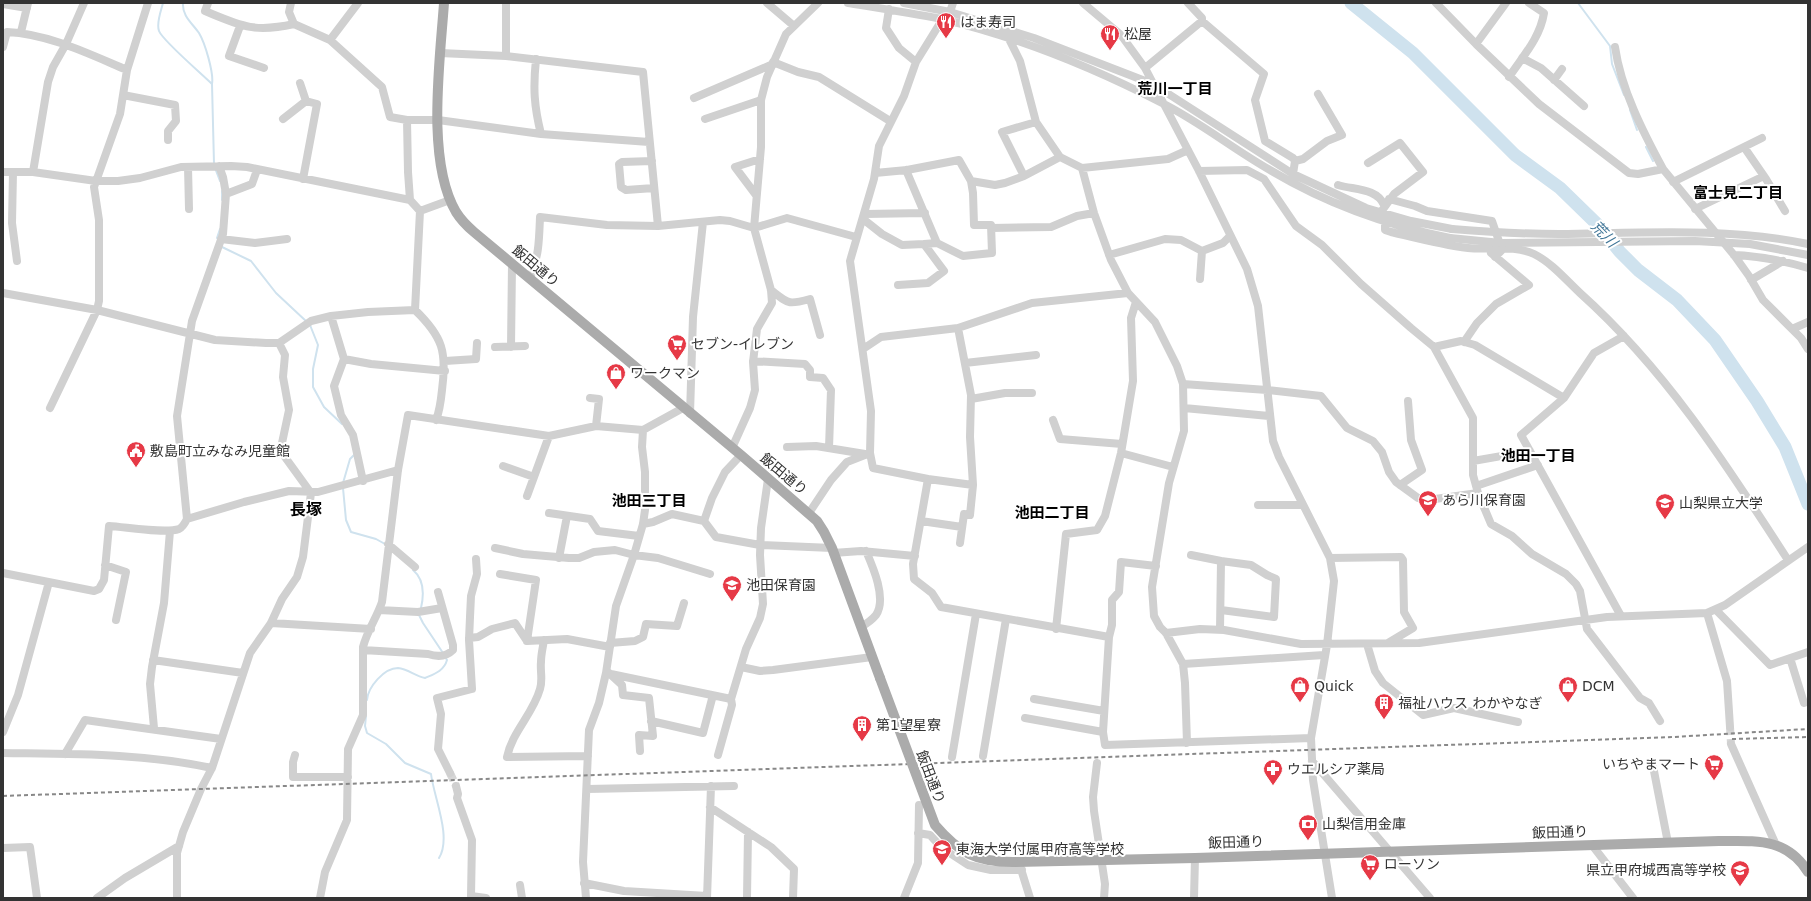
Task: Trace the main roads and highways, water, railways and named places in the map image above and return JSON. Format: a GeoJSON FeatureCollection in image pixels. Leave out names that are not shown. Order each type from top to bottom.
{"type":"FeatureCollection","features":[{"type":"Feature","properties":{"kind":"main road","name":"飯田通り"},"geometry":{"type":"LineString","coordinates":[[444,3],[440,53],[438,120],[443,177],[450,200],[462,220],[512,264],[809,513],[824,532],[935,825],[952,844],[968,854],[994,862],[1018,865],[1102,859],[1195,858],[1747,841],[1776,845],[1790,852],[1799,860],[1808,872]]}},
{"type":"Feature","properties":{"kind":"waterway"},"geometry":{"type":"LineString","coordinates":[[163,3],[158,21],[158,28],[162,36],[212,84]]}},
{"type":"Feature","properties":{"kind":"waterway"},"geometry":{"type":"LineString","coordinates":[[183,3],[186,16],[199,33],[210,66],[212,79],[214,164]]}},
{"type":"Feature","properties":{"kind":"waterway","name":"荒川"},"geometry":{"type":"LineString","coordinates":[[1351,3],[1413,53],[1515,155],[1560,188],[1599,226],[1620,252],[1638,270],[1677,300],[1715,340],[1757,401],[1785,447],[1808,504]]}},
{"type":"Feature","properties":{"kind":"waterway"},"geometry":{"type":"LineString","coordinates":[[1578,3],[1610,46],[1612,64],[1624,95]]}},
{"type":"Feature","properties":{"kind":"waterway"},"geometry":{"type":"LineString","coordinates":[[1630,110],[1637,130]]}},
{"type":"Feature","properties":{"kind":"waterway"},"geometry":{"type":"LineString","coordinates":[[1646,147],[1653,161]]}},
{"type":"Feature","properties":{"kind":"waterway"},"geometry":{"type":"LineString","coordinates":[[215,168],[220,181]]}},
{"type":"Feature","properties":{"kind":"waterway"},"geometry":{"type":"LineString","coordinates":[[222,191],[222,200]]}},
{"type":"Feature","properties":{"kind":"waterway"},"geometry":{"type":"LineString","coordinates":[[217,238],[220,229]]}},
{"type":"Feature","properties":{"kind":"waterway"},"geometry":{"type":"LineString","coordinates":[[222,247],[251,261],[276,293],[307,322]]}},
{"type":"Feature","properties":{"kind":"waterway"},"geometry":{"type":"LineString","coordinates":[[310,325],[318,345],[313,369],[313,387],[324,407],[342,424]]}},
{"type":"Feature","properties":{"kind":"waterway"},"geometry":{"type":"LineString","coordinates":[[343,483],[350,459],[354,455]]}},
{"type":"Feature","properties":{"kind":"waterway"},"geometry":{"type":"LineString","coordinates":[[343,488],[346,520],[351,532],[376,539],[385,544]]}},
{"type":"Feature","properties":{"kind":"waterway"},"geometry":{"type":"LineString","coordinates":[[413,570],[420,578],[422,583],[423,598],[421,608]]}},
{"type":"Feature","properties":{"kind":"waterway"},"geometry":{"type":"LineString","coordinates":[[419,615],[443,653]]}},
{"type":"Feature","properties":{"kind":"waterway"},"geometry":{"type":"LineString","coordinates":[[367,700],[370,690],[374,684],[387,671],[398,668],[425,678],[438,672],[444,667],[447,660],[445,657]]}},
{"type":"Feature","properties":{"kind":"waterway"},"geometry":{"type":"LineString","coordinates":[[366,716],[365,726],[367,733],[386,744],[405,763],[431,774],[441,817],[444,839],[443,849],[439,858]]}},
{"type":"Feature","properties":{"kind":"tunnel"},"geometry":{"type":"LineString","coordinates":[[1730,727],[1731,744]]}},
{"type":"Feature","properties":{"kind":"tunnel"},"geometry":{"type":"LineString","coordinates":[[450,773],[456,786]]}},
{"type":"Feature","properties":{"kind":"railway"},"geometry":{"type":"LineString","coordinates":[[3,796],[1674,737],[1808,729]]}},
{"type":"Feature","properties":{"kind":"railway"},"geometry":{"type":"LineString","coordinates":[[1732,739],[1808,737]]}},
{"type":"Feature","properties":{"kind":"place","name":"はま寿司"},"geometry":{"type":"Point","coordinates":[946,39]}},
{"type":"Feature","properties":{"kind":"place","name":"松屋"},"geometry":{"type":"Point","coordinates":[1110,51]}},
{"type":"Feature","properties":{"kind":"place","name":"セブン-イレブン"},"geometry":{"type":"Point","coordinates":[677,361]}},
{"type":"Feature","properties":{"kind":"place","name":"ワークマン"},"geometry":{"type":"Point","coordinates":[616,390]}},
{"type":"Feature","properties":{"kind":"place","name":"敷島町立みなみ児童館"},"geometry":{"type":"Point","coordinates":[136,468]}},
{"type":"Feature","properties":{"kind":"place","name":"あら川保育園"},"geometry":{"type":"Point","coordinates":[1428,517]}},
{"type":"Feature","properties":{"kind":"place","name":"山梨県立大学"},"geometry":{"type":"Point","coordinates":[1665,520]}},
{"type":"Feature","properties":{"kind":"place","name":"池田保育園"},"geometry":{"type":"Point","coordinates":[732,602]}},
{"type":"Feature","properties":{"kind":"place","name":"Quick"},"geometry":{"type":"Point","coordinates":[1300,703]}},
{"type":"Feature","properties":{"kind":"place","name":"DCM"},"geometry":{"type":"Point","coordinates":[1568,703]}},
{"type":"Feature","properties":{"kind":"place","name":"福祉ハウス わかやなぎ"},"geometry":{"type":"Point","coordinates":[1384,720]}},
{"type":"Feature","properties":{"kind":"place","name":"第1望星寮"},"geometry":{"type":"Point","coordinates":[862,742]}},
{"type":"Feature","properties":{"kind":"place","name":"いちやまマート"},"geometry":{"type":"Point","coordinates":[1714,781]}},
{"type":"Feature","properties":{"kind":"place","name":"ウエルシア薬局"},"geometry":{"type":"Point","coordinates":[1273,786]}},
{"type":"Feature","properties":{"kind":"place","name":"山梨信用金庫"},"geometry":{"type":"Point","coordinates":[1308,841]}},
{"type":"Feature","properties":{"kind":"place","name":"東海大学付属甲府高等学校"},"geometry":{"type":"Point","coordinates":[942,866]}},
{"type":"Feature","properties":{"kind":"place","name":"ローソン"},"geometry":{"type":"Point","coordinates":[1370,881]}},
{"type":"Feature","properties":{"kind":"place","name":"県立甲府城西高等学校"},"geometry":{"type":"Point","coordinates":[1740,887]}},
{"type":"Feature","properties":{"kind":"district","name":"荒川一丁目"},"geometry":{"type":"Point","coordinates":[1175,89]}},
{"type":"Feature","properties":{"kind":"district","name":"富士見二丁目"},"geometry":{"type":"Point","coordinates":[1738,193]}},
{"type":"Feature","properties":{"kind":"district","name":"池田一丁目"},"geometry":{"type":"Point","coordinates":[1538,456]}},
{"type":"Feature","properties":{"kind":"district","name":"池田三丁目"},"geometry":{"type":"Point","coordinates":[649,501]}},
{"type":"Feature","properties":{"kind":"district","name":"長塚"},"geometry":{"type":"Point","coordinates":[306,509]}},
{"type":"Feature","properties":{"kind":"district","name":"池田二丁目"},"geometry":{"type":"Point","coordinates":[1052,513]}}]}
